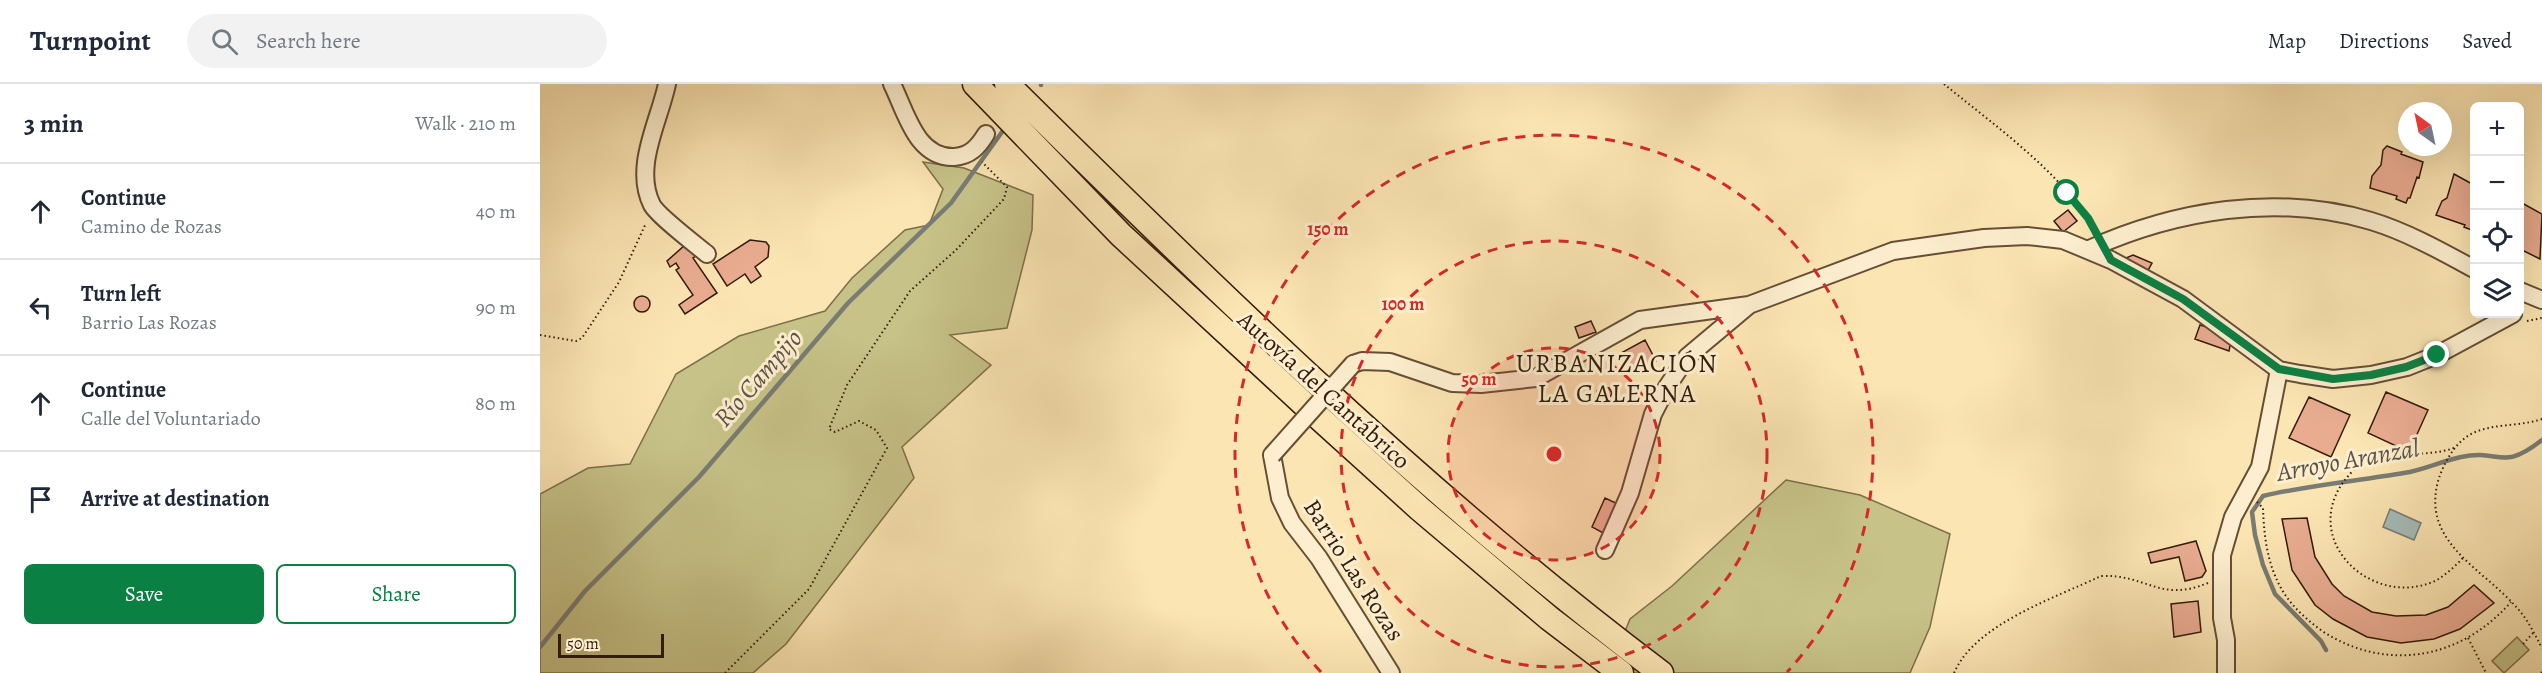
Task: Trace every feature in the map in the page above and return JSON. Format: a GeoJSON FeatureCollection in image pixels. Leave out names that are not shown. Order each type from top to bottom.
{"type":"FeatureCollection","features":[{"type":"Feature","properties":{"kind":"highway","name":"Autovía del Cantábrico"},"geometry":{"type":"LineString","coordinates":[[975,84],[1121,236],[1305,405],[1420,509],[1549,618],[1622,673]]}},
{"type":"Feature","properties":{"kind":"highway","name":"Autovía del Cantábrico"},"geometry":{"type":"LineString","coordinates":[[1007,84],[1221,296],[1427,484],[1564,600],[1661,673]]}},
{"type":"Feature","properties":{"kind":"street"},"geometry":{"type":"LineString","coordinates":[[667,84],[647,158],[646,176],[653,207],[707,254]]}},
{"type":"Feature","properties":{"kind":"street"},"geometry":{"type":"LineString","coordinates":[[892,84],[920,141],[932,153],[945,157],[963,157],[971,153],[986,134]]}},
{"type":"Feature","properties":{"kind":"street"},"geometry":{"type":"LineString","coordinates":[[2095,247],[2171,221],[2221,210],[2261,207],[2312,209],[2371,221],[2421,241],[2470,266]]}},
{"type":"Feature","properties":{"kind":"street","name":"Barrio Las Rozas"},"geometry":{"type":"LineString","coordinates":[[1391,673],[1319,558],[1292,523],[1280,498],[1272,454],[1353,364],[1362,361],[1390,362],[1452,383],[1481,384],[1536,378],[1640,320],[1749,305],[1872,258],[1938,243],[2027,236],[2063,240],[2095,247],[2183,299],[2279,369]]}},
{"type":"Feature","properties":{"kind":"street"},"geometry":{"type":"LineString","coordinates":[[2524,293],[2541,300]]}},
{"type":"Feature","properties":{"kind":"street"},"geometry":{"type":"LineString","coordinates":[[2524,308],[2541,300]]}},
{"type":"Feature","properties":{"kind":"street","name":"Barrio Las Rozas"},"geometry":{"type":"LineString","coordinates":[[1605,550],[1630,493],[1653,414],[1667,387],[1687,357],[1749,305]]}},
{"type":"Feature","properties":{"kind":"street"},"geometry":{"type":"LineString","coordinates":[[2226,673],[2228,662],[2222,618],[2222,577],[2226,536],[2259,466],[2279,369],[2333,379],[2371,375],[2406,367],[2437,355],[2506,318]]}},
{"type":"Feature","properties":{"kind":"path"},"geometry":{"type":"LineString","coordinates":[[1944,84],[2020,145],[2078,205],[2095,247]]}},
{"type":"Feature","properties":{"kind":"path"},"geometry":{"type":"LineString","coordinates":[[725,673],[809,589],[887,448],[876,430],[859,421],[835,432],[829,429],[847,385],[910,291],[955,251],[1004,199],[1007,187],[995,173],[971,153]]}},
{"type":"Feature","properties":{"kind":"path"},"geometry":{"type":"LineString","coordinates":[[540,335],[576,341],[582,338],[619,282],[653,207]]}},
{"type":"Feature","properties":{"kind":"path"},"geometry":{"type":"LineString","coordinates":[[2542,419],[2529,424],[2481,430],[2469,435],[2451,453],[2442,469],[2435,493],[2435,514],[2447,539],[2463,558],[2511,602],[2542,648]]}},
{"type":"Feature","properties":{"kind":"path"},"geometry":{"type":"LineString","coordinates":[[2454,448],[2437,454],[2374,459],[2362,463],[2350,473],[2339,488],[2333,502],[2330,522],[2335,543],[2349,565],[2367,579],[2387,586],[2415,586],[2434,581],[2463,558]]}},
{"type":"Feature","properties":{"kind":"path"},"geometry":{"type":"LineString","coordinates":[[2263,508],[2264,536],[2281,588],[2294,607],[2329,636],[2382,657],[2408,658],[2443,651],[2468,638],[2497,618],[2511,602]]}},
{"type":"Feature","properties":{"kind":"path"},"geometry":{"type":"LineString","coordinates":[[1954,673],[1959,661],[2000,625],[2101,576],[2118,576],[2164,591],[2179,592],[2222,577]]}},
{"type":"Feature","properties":{"kind":"path"},"geometry":{"type":"LineString","coordinates":[[2523,644],[2533,633]]}},
{"type":"Feature","properties":{"kind":"path"},"geometry":{"type":"LineString","coordinates":[[2468,638],[2486,673]]}},
{"type":"Feature","properties":{"kind":"shaded area"},"geometry":{"type":"Polygon","coordinates":[[[923,162],[964,168],[1033,195],[1032,230],[1007,328],[950,335],[991,365],[902,447],[914,478],[786,644],[753,673],[540,673],[540,494],[588,468],[630,464],[676,374],[739,336],[825,311],[852,278],[905,230],[929,225],[943,189],[923,162]]]}},
{"type":"Feature","properties":{"kind":"shaded area"},"geometry":{"type":"Polygon","coordinates":[[[1786,480],[1860,495],[1950,534],[1930,627],[1910,673],[1608,673],[1630,619],[1672,586],[1786,480]]]}},
{"type":"Feature","properties":{"kind":"shaded area"},"geometry":{"type":"Polygon","coordinates":[[[2517,637],[2529,650],[2504,673],[2492,661],[2517,637]]]}},
{"type":"Feature","properties":{"kind":"water"},"geometry":{"type":"Polygon","coordinates":[[[2390,509],[2421,523],[2414,540],[2383,527],[2390,509]]]}},
{"type":"Feature","properties":{"kind":"building"},"geometry":{"type":"Polygon","coordinates":[[[2387,146],[2398,150],[2398,156],[2406,156],[2423,162],[2419,178],[2417,177],[2406,203],[2396,199],[2397,196],[2370,188],[2372,176],[2381,165],[2383,150],[2387,146]]]}},
{"type":"Feature","properties":{"kind":"building"},"geometry":{"type":"Polygon","coordinates":[[[2454,174],[2470,183],[2470,229],[2464,227],[2465,225],[2436,215],[2442,201],[2447,198],[2454,174]]]}},
{"type":"Feature","properties":{"kind":"building"},"geometry":{"type":"Polygon","coordinates":[[[2524,204],[2542,214],[2540,259],[2524,251],[2524,204]]]}},
{"type":"Feature","properties":{"kind":"building"},"geometry":{"type":"Polygon","coordinates":[[[2068,210],[2077,221],[2063,232],[2054,221],[2068,210]]]}},
{"type":"Feature","properties":{"kind":"building"},"geometry":{"type":"Polygon","coordinates":[[[750,240],[766,242],[769,246],[768,257],[755,267],[761,276],[751,283],[745,274],[727,286],[713,264],[750,240]]]}},
{"type":"Feature","properties":{"kind":"building"},"geometry":{"type":"Polygon","coordinates":[[[685,245],[699,254],[693,258],[717,293],[685,314],[679,305],[693,295],[676,270],[679,268],[676,263],[670,267],[667,261],[685,245]]]}},
{"type":"Feature","properties":{"kind":"building"},"geometry":{"type":"Polygon","coordinates":[[[2133,255],[2152,263],[2146,274],[2121,260],[2133,255]]]}},
{"type":"Feature","properties":{"kind":"building"},"geometry":{"type":"Polygon","coordinates":[[[639,296],[645,296],[650,304],[648,310],[639,312],[634,307],[634,301],[639,296]]]}},
{"type":"Feature","properties":{"kind":"building"},"geometry":{"type":"Polygon","coordinates":[[[1591,321],[1596,332],[1579,338],[1575,327],[1591,321]]]}},
{"type":"Feature","properties":{"kind":"building"},"geometry":{"type":"Polygon","coordinates":[[[2200,325],[2213,329],[2231,341],[2229,351],[2195,339],[2200,325]]]}},
{"type":"Feature","properties":{"kind":"building"},"geometry":{"type":"Polygon","coordinates":[[[1645,340],[1656,361],[1633,374],[1621,353],[1645,340]]]}},
{"type":"Feature","properties":{"kind":"building"},"geometry":{"type":"Polygon","coordinates":[[[1601,387],[1609,388],[1612,393],[1609,399],[1597,397],[1597,391],[1601,387]]]}},
{"type":"Feature","properties":{"kind":"building"},"geometry":{"type":"Polygon","coordinates":[[[2386,392],[2428,410],[2409,452],[2368,433],[2386,392]]]}},
{"type":"Feature","properties":{"kind":"building"},"geometry":{"type":"Polygon","coordinates":[[[2309,397],[2350,415],[2331,457],[2289,438],[2309,397]]]}},
{"type":"Feature","properties":{"kind":"building"},"geometry":{"type":"Polygon","coordinates":[[[1605,498],[1618,504],[1605,534],[1592,527],[1605,498]]]}},
{"type":"Feature","properties":{"kind":"building"},"geometry":{"type":"Polygon","coordinates":[[[2307,518],[2315,557],[2332,584],[2344,596],[2372,612],[2396,616],[2426,615],[2448,607],[2474,585],[2494,603],[2460,629],[2434,639],[2401,643],[2367,637],[2333,619],[2315,605],[2292,570],[2282,519],[2307,518]]]}},
{"type":"Feature","properties":{"kind":"building"},"geometry":{"type":"Polygon","coordinates":[[[2196,541],[2206,571],[2202,577],[2185,581],[2179,557],[2151,563],[2148,553],[2196,541]]]}},
{"type":"Feature","properties":{"kind":"building"},"geometry":{"type":"Polygon","coordinates":[[[2198,601],[2201,632],[2174,637],[2171,604],[2198,601]]]}},
{"type":"Feature","properties":{"kind":"waterway","name":"Río Campijo"},"geometry":{"type":"LineString","coordinates":[[540,647],[585,591],[699,477],[848,303],[951,203],[1002,132]]}},
{"type":"Feature","properties":{"kind":"waterway","name":"Arroyo Aranzal"},"geometry":{"type":"LineString","coordinates":[[2326,650],[2321,641],[2275,594],[2263,565],[2252,512],[2263,496],[2411,472],[2461,457],[2485,455],[2508,458],[2528,450],[2542,440]]}},
{"type":"Feature","properties":{"kind":"district","name":"URBANIZACIÓN LA GALERNA"},"geometry":{"type":"Point","coordinates":[1617,378]}},
{"type":"Feature","properties":{"kind":"route"},"geometry":{"type":"LineString","coordinates":[[2067,193],[2088,218],[2111,260],[2183,299],[2279,369],[2333,379],[2371,375],[2406,367],[2437,355]]}}]}
